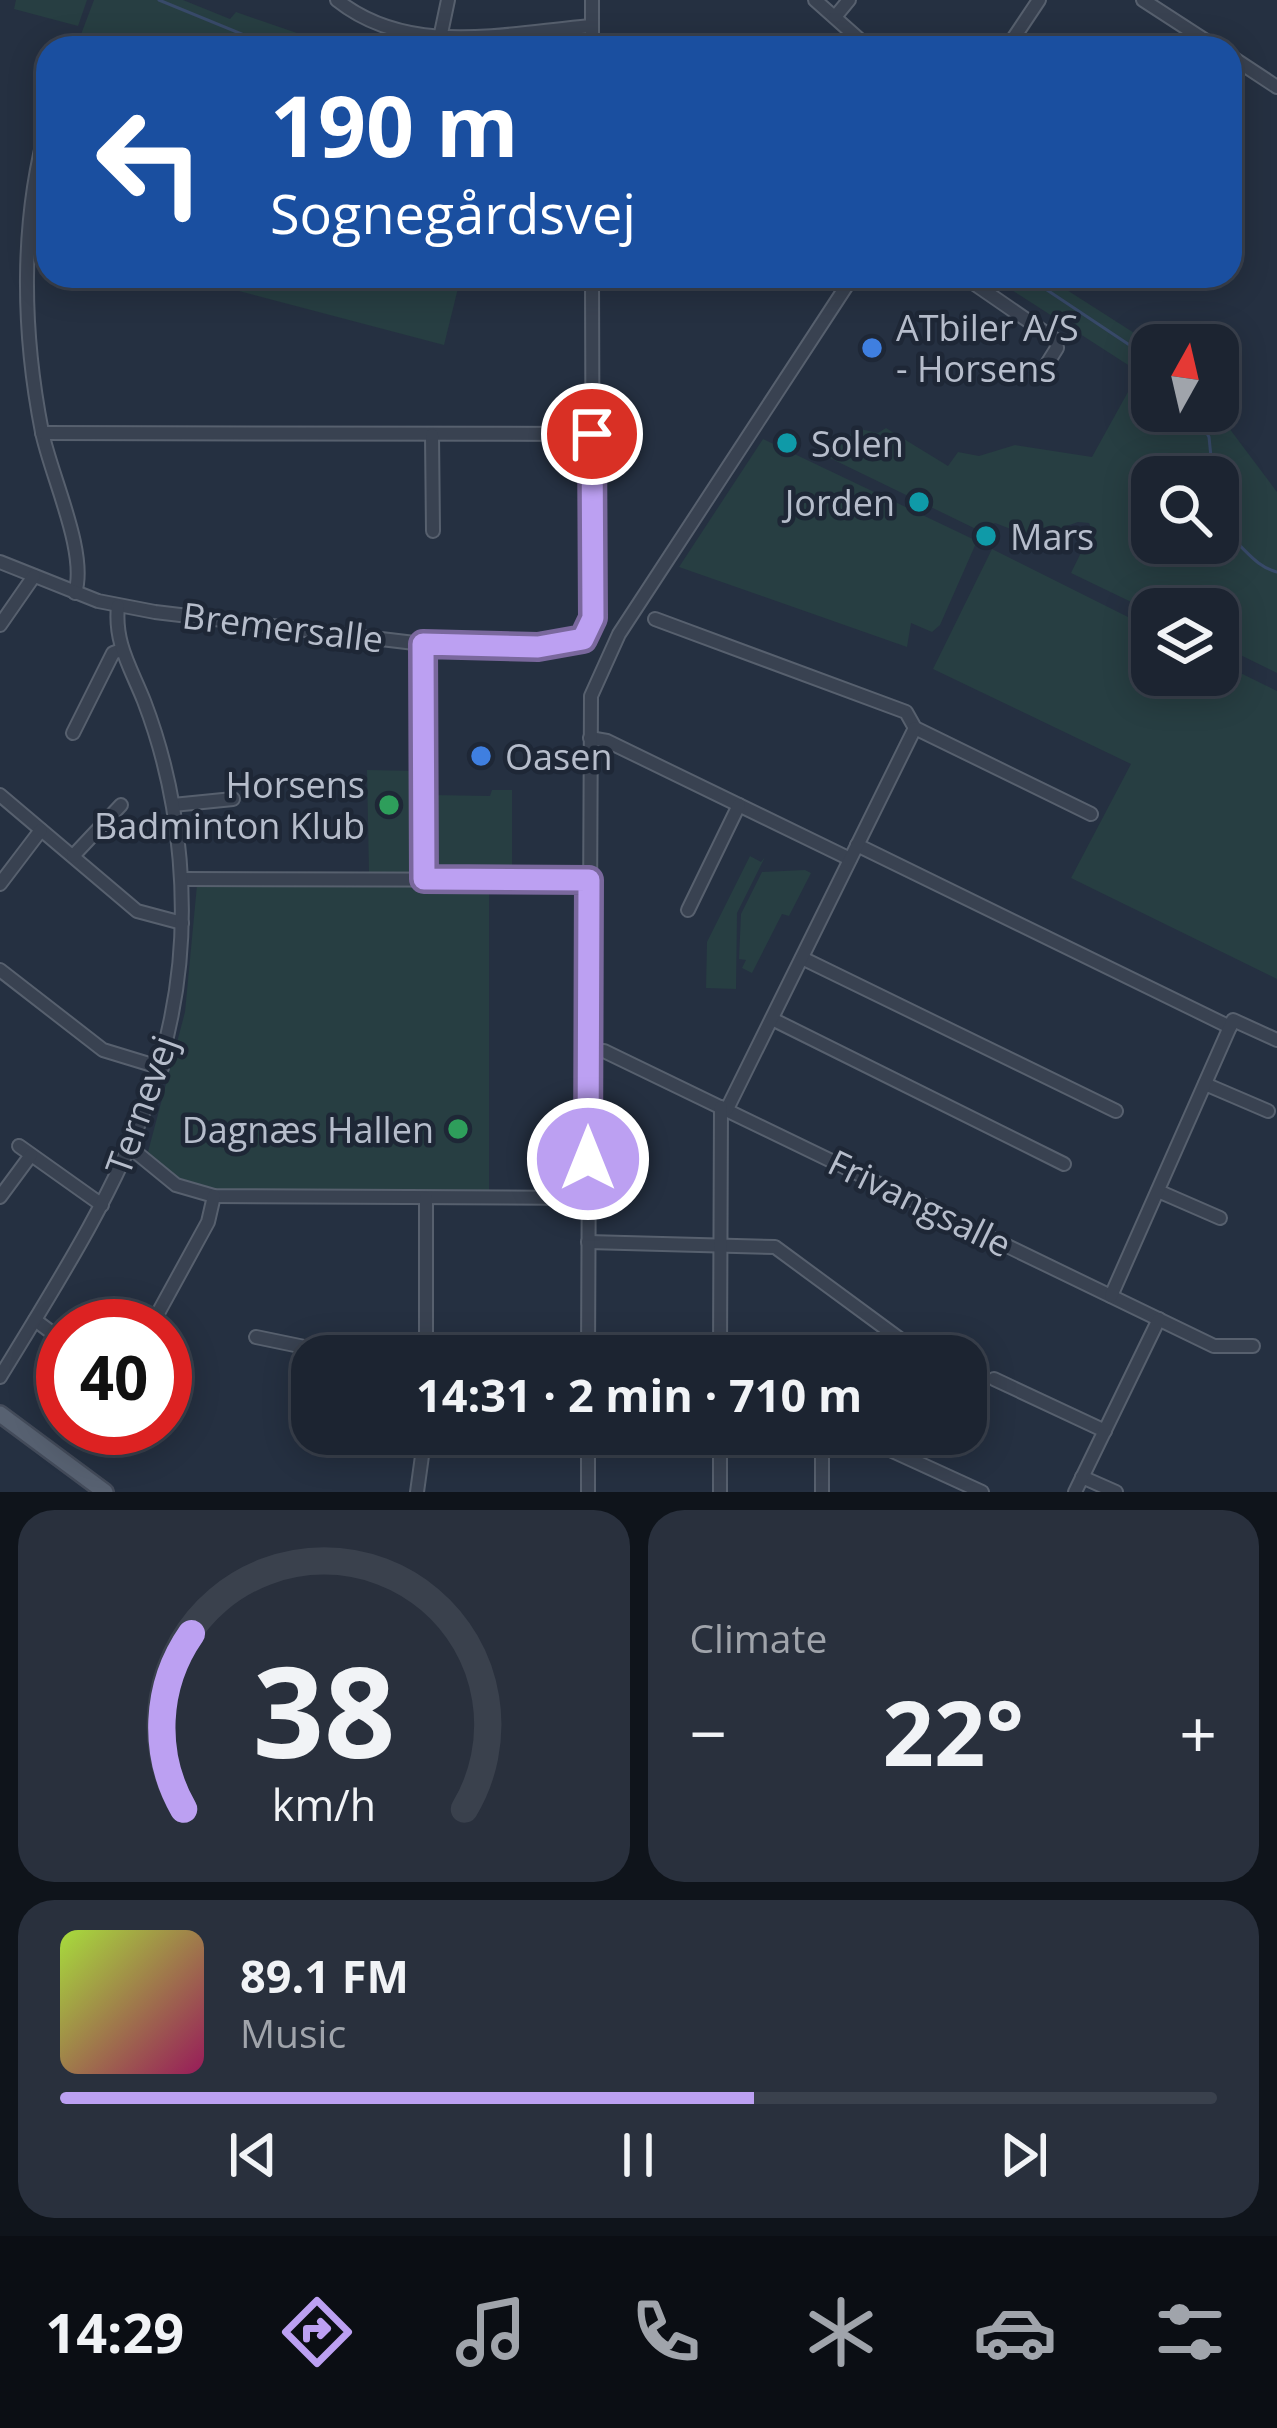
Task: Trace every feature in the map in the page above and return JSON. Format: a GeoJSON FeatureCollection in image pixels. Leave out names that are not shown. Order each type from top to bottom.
{"type":"FeatureCollection","features":[{"type":"Feature","properties":{"kind":"main road"},"geometry":{"type":"LineString","coordinates":[[0,1414],[105,1492]]}},
{"type":"Feature","properties":{"kind":"street"},"geometry":{"type":"LineString","coordinates":[[337,0],[377,26],[430,36]]}},
{"type":"Feature","properties":{"kind":"street"},"geometry":{"type":"LineString","coordinates":[[440,36],[448,0]]}},
{"type":"Feature","properties":{"kind":"street"},"geometry":{"type":"LineString","coordinates":[[592,0],[592,36]]}},
{"type":"Feature","properties":{"kind":"street"},"geometry":{"type":"LineString","coordinates":[[814,0],[856,36]]}},
{"type":"Feature","properties":{"kind":"street"},"geometry":{"type":"LineString","coordinates":[[835,17],[849,0]]}},
{"type":"Feature","properties":{"kind":"street"},"geometry":{"type":"LineString","coordinates":[[1015,36],[1039,0]]}},
{"type":"Feature","properties":{"kind":"street"},"geometry":{"type":"LineString","coordinates":[[1143,0],[1198,36]]}},
{"type":"Feature","properties":{"kind":"street"},"geometry":{"type":"LineString","coordinates":[[474,36],[592,29]]}},
{"type":"Feature","properties":{"kind":"street"},"geometry":{"type":"LineString","coordinates":[[1242,64],[1277,87]]}},
{"type":"Feature","properties":{"kind":"street"},"geometry":{"type":"LineString","coordinates":[[36,207],[28,264],[28,324],[42,433],[78,553],[75,592]]}},
{"type":"Feature","properties":{"kind":"street"},"geometry":{"type":"LineString","coordinates":[[42,433],[592,434],[592,288]]}},
{"type":"Feature","properties":{"kind":"street"},"geometry":{"type":"LineString","coordinates":[[588,1335],[591,696],[602,662],[845,288]]}},
{"type":"Feature","properties":{"kind":"street"},"geometry":{"type":"LineString","coordinates":[[980,288],[1055,340],[1057,348],[1040,376]]}},
{"type":"Feature","properties":{"kind":"street","name":"Bremersalle"},"geometry":{"type":"LineString","coordinates":[[0,562],[118,606],[423,644],[575,645],[590,630],[593,618],[592,434]]}},
{"type":"Feature","properties":{"kind":"street"},"geometry":{"type":"LineString","coordinates":[[432,435],[433,531]]}},
{"type":"Feature","properties":{"kind":"street"},"geometry":{"type":"LineString","coordinates":[[0,625],[34,576]]}},
{"type":"Feature","properties":{"kind":"street","name":"Ternevej"},"geometry":{"type":"LineString","coordinates":[[0,1377],[132,1149],[162,1068],[176,998],[182,879],[173,805],[144,703],[121,650],[118,606]]}},
{"type":"Feature","properties":{"kind":"street"},"geometry":{"type":"LineString","coordinates":[[655,619],[907,712],[914,728],[1091,814]]}},
{"type":"Feature","properties":{"kind":"street"},"geometry":{"type":"LineString","coordinates":[[423,644],[424,879]]}},
{"type":"Feature","properties":{"kind":"street"},"geometry":{"type":"LineString","coordinates":[[73,733],[113,653],[121,650]]}},
{"type":"Feature","properties":{"kind":"street"},"geometry":{"type":"LineString","coordinates":[[719,1335],[724,1108],[914,728]]}},
{"type":"Feature","properties":{"kind":"street"},"geometry":{"type":"LineString","coordinates":[[590,738],[608,741],[850,859]]}},
{"type":"Feature","properties":{"kind":"street"},"geometry":{"type":"LineString","coordinates":[[0,795],[137,911],[182,923]]}},
{"type":"Feature","properties":{"kind":"street"},"geometry":{"type":"LineString","coordinates":[[173,805],[233,799]]}},
{"type":"Feature","properties":{"kind":"street"},"geometry":{"type":"LineString","coordinates":[[73,856],[121,805]]}},
{"type":"Feature","properties":{"kind":"street"},"geometry":{"type":"LineString","coordinates":[[688,910],[739,805]]}},
{"type":"Feature","properties":{"kind":"street"},"geometry":{"type":"LineString","coordinates":[[0,884],[41,830]]}},
{"type":"Feature","properties":{"kind":"street"},"geometry":{"type":"LineString","coordinates":[[857,845],[1230,1027]]}},
{"type":"Feature","properties":{"kind":"street"},"geometry":{"type":"LineString","coordinates":[[182,879],[589,880]]}},
{"type":"Feature","properties":{"kind":"street"},"geometry":{"type":"LineString","coordinates":[[802,958],[1116,1111]]}},
{"type":"Feature","properties":{"kind":"street"},"geometry":{"type":"LineString","coordinates":[[0,970],[103,1050],[162,1068]]}},
{"type":"Feature","properties":{"kind":"street"},"geometry":{"type":"LineString","coordinates":[[772,1019],[1064,1164]]}},
{"type":"Feature","properties":{"kind":"street"},"geometry":{"type":"LineString","coordinates":[[1111,1296],[1233,1021],[1277,1040]]}},
{"type":"Feature","properties":{"kind":"street","name":"Frivangsalle"},"geometry":{"type":"LineString","coordinates":[[589,1052],[604,1052],[724,1108],[1214,1346],[1253,1346]]}},
{"type":"Feature","properties":{"kind":"street"},"geometry":{"type":"LineString","coordinates":[[1205,1084],[1268,1111]]}},
{"type":"Feature","properties":{"kind":"street"},"geometry":{"type":"LineString","coordinates":[[132,1149],[176,1185],[214,1196],[588,1198]]}},
{"type":"Feature","properties":{"kind":"street"},"geometry":{"type":"LineString","coordinates":[[0,1197],[25,1151],[102,1205]]}},
{"type":"Feature","properties":{"kind":"street"},"geometry":{"type":"LineString","coordinates":[[1158,1190],[1220,1218]]}},
{"type":"Feature","properties":{"kind":"street"},"geometry":{"type":"LineString","coordinates":[[166,1299],[208,1222],[214,1196]]}},
{"type":"Feature","properties":{"kind":"street"},"geometry":{"type":"LineString","coordinates":[[426,1198],[426,1335]]}},
{"type":"Feature","properties":{"kind":"street"},"geometry":{"type":"LineString","coordinates":[[588,1242],[775,1247],[894,1335]]}},
{"type":"Feature","properties":{"kind":"street"},"geometry":{"type":"LineString","coordinates":[[1075,1492],[1159,1319]]}},
{"type":"Feature","properties":{"kind":"street"},"geometry":{"type":"LineString","coordinates":[[256,1337],[291,1344]]}},
{"type":"Feature","properties":{"kind":"street"},"geometry":{"type":"LineString","coordinates":[[994,1379],[1105,1431]]}},
{"type":"Feature","properties":{"kind":"street"},"geometry":{"type":"LineString","coordinates":[[416,1492],[422,1455]]}},
{"type":"Feature","properties":{"kind":"street"},"geometry":{"type":"LineString","coordinates":[[588,1455],[588,1492]]}},
{"type":"Feature","properties":{"kind":"street"},"geometry":{"type":"LineString","coordinates":[[720,1455],[720,1492]]}},
{"type":"Feature","properties":{"kind":"street"},"geometry":{"type":"LineString","coordinates":[[822,1455],[822,1492]]}},
{"type":"Feature","properties":{"kind":"street"},"geometry":{"type":"LineString","coordinates":[[901,1455],[982,1492]]}},
{"type":"Feature","properties":{"kind":"street"},"geometry":{"type":"LineString","coordinates":[[1082,1477],[1116,1492]]}},
{"type":"Feature","properties":{"kind":"green space"},"geometry":{"type":"Polygon","coordinates":[[[16,0],[87,0],[78,26],[14,9],[16,0]]]}},
{"type":"Feature","properties":{"kind":"green space"},"geometry":{"type":"Polygon","coordinates":[[[94,0],[183,0],[230,19],[236,12],[306,36],[80,36],[94,0]]]}},
{"type":"Feature","properties":{"kind":"green space"},"geometry":{"type":"Polygon","coordinates":[[[228,288],[458,288],[444,345],[228,288]]]}},
{"type":"Feature","properties":{"kind":"green space"},"geometry":{"type":"Polygon","coordinates":[[[1009,288],[1064,288],[1131,331],[1131,367],[1009,288]]]}},
{"type":"Feature","properties":{"kind":"green space"},"geometry":{"type":"Polygon","coordinates":[[[1131,386],[1131,432],[1232,432],[1277,492],[1277,673],[1239,654],[1239,588],[1131,588],[1131,602],[1071,573],[1092,530],[1089,523],[1078,522],[1034,538],[995,523],[978,530],[830,458],[856,428],[878,433],[886,428],[948,466],[958,452],[979,456],[1015,445],[1092,457],[1131,386]]]}},
{"type":"Feature","properties":{"kind":"green space"},"geometry":{"type":"Polygon","coordinates":[[[763,439],[977,541],[940,625],[932,632],[911,623],[907,647],[679,567],[763,439]]]}},
{"type":"Feature","properties":{"kind":"green space"},"geometry":{"type":"Polygon","coordinates":[[[992,549],[1131,618],[1131,696],[1239,696],[1239,672],[1277,691],[1277,979],[1071,878],[1131,764],[933,669],[992,549]]]}},
{"type":"Feature","properties":{"kind":"green space"},"geometry":{"type":"Polygon","coordinates":[[[367,770],[417,771],[418,866],[412,872],[369,872],[367,770]]]}},
{"type":"Feature","properties":{"kind":"green space"},"geometry":{"type":"Polygon","coordinates":[[[492,790],[512,790],[512,872],[439,872],[433,867],[432,795],[490,796],[492,790]]]}},
{"type":"Feature","properties":{"kind":"green space"},"geometry":{"type":"Polygon","coordinates":[[[750,856],[761,862],[765,857],[737,913],[736,989],[706,988],[707,942],[750,856]]]}},
{"type":"Feature","properties":{"kind":"green space"},"geometry":{"type":"Polygon","coordinates":[[[762,872],[811,873],[789,916],[782,914],[752,973],[742,968],[746,960],[739,959],[741,914],[762,872]]]}},
{"type":"Feature","properties":{"kind":"green space"},"geometry":{"type":"Polygon","coordinates":[[[197,885],[489,886],[489,1190],[217,1189],[179,1178],[148,1152],[185,1012],[197,885]]]}},
{"type":"Feature","properties":{"kind":"waterway"},"geometry":{"type":"LineString","coordinates":[[159,0],[247,36]]}},
{"type":"Feature","properties":{"kind":"waterway"},"geometry":{"type":"LineString","coordinates":[[1044,288],[1131,346]]}},
{"type":"Feature","properties":{"kind":"waterway"},"geometry":{"type":"LineString","coordinates":[[1206,432],[1211,456]]}},
{"type":"Feature","properties":{"kind":"waterway"},"geometry":{"type":"LineString","coordinates":[[1239,545],[1277,572]]}},
{"type":"Feature","properties":{"kind":"place","name":"ATbiler A/S - Horsens"},"geometry":{"type":"Point","coordinates":[872,348]}},
{"type":"Feature","properties":{"kind":"place","name":"Solen"},"geometry":{"type":"Point","coordinates":[787,443]}},
{"type":"Feature","properties":{"kind":"place","name":"Jorden"},"geometry":{"type":"Point","coordinates":[919,502]}},
{"type":"Feature","properties":{"kind":"place","name":"Mars"},"geometry":{"type":"Point","coordinates":[986,536]}},
{"type":"Feature","properties":{"kind":"place","name":"Oasen"},"geometry":{"type":"Point","coordinates":[481,756]}},
{"type":"Feature","properties":{"kind":"place","name":"Horsens Badminton Klub"},"geometry":{"type":"Point","coordinates":[389,805]}},
{"type":"Feature","properties":{"kind":"place","name":"Dagnæs Hallen"},"geometry":{"type":"Point","coordinates":[458,1129]}},
{"type":"Feature","properties":{"kind":"route"},"geometry":{"type":"LineString","coordinates":[[588,1159],[589,880],[424,879],[423,644],[538,647],[575,645],[583,639],[593,618],[592,434]]}}]}
